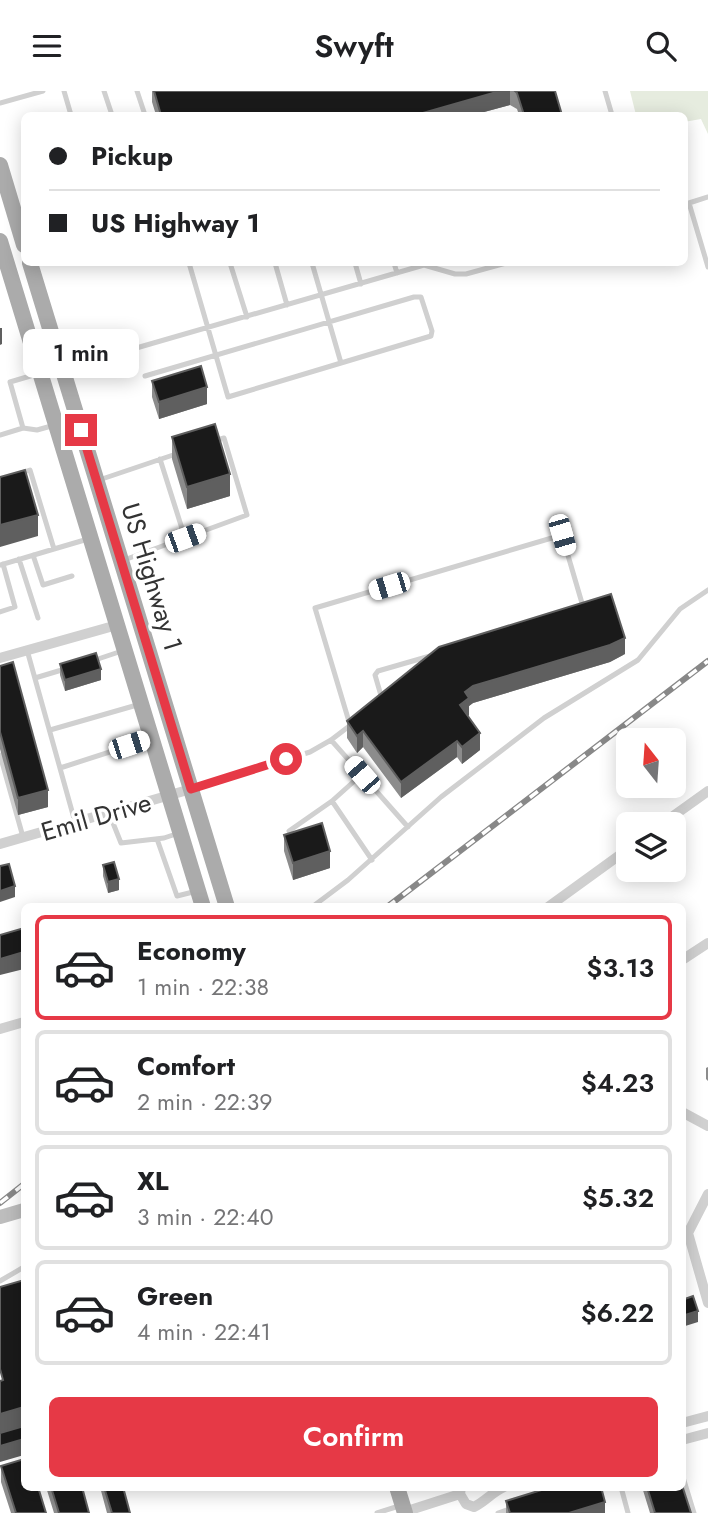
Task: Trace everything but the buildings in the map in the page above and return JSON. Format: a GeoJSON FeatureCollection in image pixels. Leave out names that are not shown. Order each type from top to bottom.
{"type":"FeatureCollection","features":[{"type":"Feature","properties":{"kind":"main road"},"geometry":{"type":"LineString","coordinates":[[0,165],[21,219]]}},
{"type":"Feature","properties":{"kind":"main road","name":"US Highway 1"},"geometry":{"type":"LineString","coordinates":[[0,241],[6,284],[40,373],[201,899]]}},
{"type":"Feature","properties":{"kind":"main road","name":"US Highway 1"},"geometry":{"type":"LineString","coordinates":[[31,266],[226,903]]}},
{"type":"Feature","properties":{"kind":"main road"},"geometry":{"type":"LineString","coordinates":[[68,462],[85,468],[97,481]]}},
{"type":"Feature","properties":{"kind":"main road"},"geometry":{"type":"LineString","coordinates":[[0,1217],[21,1211]]}},
{"type":"Feature","properties":{"kind":"main road"},"geometry":{"type":"LineString","coordinates":[[398,1491],[404,1510]]}},
{"type":"Feature","properties":{"kind":"street"},"geometry":{"type":"LineString","coordinates":[[0,658],[117,625]]}},
{"type":"Feature","properties":{"kind":"street","name":"Emil Drive"},"geometry":{"type":"LineString","coordinates":[[0,844],[191,789]]}},
{"type":"Feature","properties":{"kind":"street"},"geometry":{"type":"LineString","coordinates":[[679,812],[708,791]]}},
{"type":"Feature","properties":{"kind":"street"},"geometry":{"type":"LineString","coordinates":[[554,903],[616,858]]}},
{"type":"Feature","properties":{"kind":"street"},"geometry":{"type":"LineString","coordinates":[[686,957],[708,943]]}},
{"type":"Feature","properties":{"kind":"street"},"geometry":{"type":"LineString","coordinates":[[0,1029],[21,1023]]}},
{"type":"Feature","properties":{"kind":"street"},"geometry":{"type":"LineString","coordinates":[[686,1114],[708,1126]]}},
{"type":"Feature","properties":{"kind":"street"},"geometry":{"type":"LineString","coordinates":[[708,1194],[688,1233],[708,1303]]}},
{"type":"Feature","properties":{"kind":"street"},"geometry":{"type":"LineString","coordinates":[[686,1422],[708,1416]]}},
{"type":"Feature","properties":{"kind":"street"},"geometry":{"type":"LineString","coordinates":[[686,1439],[708,1433]]}},
{"type":"Feature","properties":{"kind":"street"},"geometry":{"type":"LineString","coordinates":[[404,1510],[460,1491],[466,1504],[474,1507],[496,1491]]}},
{"type":"Feature","properties":{"kind":"lane"},"geometry":{"type":"LineString","coordinates":[[0,103],[27,93],[43,91]]}},
{"type":"Feature","properties":{"kind":"lane"},"geometry":{"type":"LineString","coordinates":[[64,91],[70,112]]}},
{"type":"Feature","properties":{"kind":"lane"},"geometry":{"type":"LineString","coordinates":[[104,91],[111,112]]}},
{"type":"Feature","properties":{"kind":"lane"},"geometry":{"type":"LineString","coordinates":[[137,91],[144,112]]}},
{"type":"Feature","properties":{"kind":"lane"},"geometry":{"type":"LineString","coordinates":[[605,91],[611,112]]}},
{"type":"Feature","properties":{"kind":"lane"},"geometry":{"type":"LineString","coordinates":[[708,197],[689,203],[708,267]]}},
{"type":"Feature","properties":{"kind":"lane"},"geometry":{"type":"LineString","coordinates":[[145,376],[216,354],[414,297],[421,297],[432,331],[431,336],[228,397],[216,354],[209,329],[189,266]]}},
{"type":"Feature","properties":{"kind":"lane"},"geometry":{"type":"LineString","coordinates":[[231,266],[247,317]]}},
{"type":"Feature","properties":{"kind":"lane"},"geometry":{"type":"LineString","coordinates":[[276,266],[287,305]]}},
{"type":"Feature","properties":{"kind":"lane"},"geometry":{"type":"LineString","coordinates":[[313,266],[341,363]]}},
{"type":"Feature","properties":{"kind":"lane"},"geometry":{"type":"LineString","coordinates":[[356,266],[361,283]]}},
{"type":"Feature","properties":{"kind":"lane"},"geometry":{"type":"LineString","coordinates":[[395,266],[397,273]]}},
{"type":"Feature","properties":{"kind":"lane"},"geometry":{"type":"LineString","coordinates":[[58,353],[101,349],[119,353],[421,266]]}},
{"type":"Feature","properties":{"kind":"lane"},"geometry":{"type":"LineString","coordinates":[[438,266],[455,274],[466,274],[495,266]]}},
{"type":"Feature","properties":{"kind":"lane"},"geometry":{"type":"LineString","coordinates":[[65,378],[116,360],[119,353]]}},
{"type":"Feature","properties":{"kind":"lane"},"geometry":{"type":"LineString","coordinates":[[23,428],[10,382],[40,373]]}},
{"type":"Feature","properties":{"kind":"lane"},"geometry":{"type":"LineString","coordinates":[[0,435],[23,428],[37,430],[56,425]]}},
{"type":"Feature","properties":{"kind":"lane"},"geometry":{"type":"LineString","coordinates":[[121,561],[247,515],[223,438],[211,442]]}},
{"type":"Feature","properties":{"kind":"lane"},"geometry":{"type":"LineString","coordinates":[[97,481],[185,451]]}},
{"type":"Feature","properties":{"kind":"lane"},"geometry":{"type":"LineString","coordinates":[[160,460],[185,538]]}},
{"type":"Feature","properties":{"kind":"lane"},"geometry":{"type":"LineString","coordinates":[[10,476],[30,470],[54,549]]}},
{"type":"Feature","properties":{"kind":"lane"},"geometry":{"type":"LineString","coordinates":[[350,725],[315,608],[562,535],[585,611],[572,615]]}},
{"type":"Feature","properties":{"kind":"lane"},"geometry":{"type":"LineString","coordinates":[[0,612],[15,607],[1,565],[91,538]]}},
{"type":"Feature","properties":{"kind":"lane"},"geometry":{"type":"LineString","coordinates":[[33,555],[43,585],[72,576]]}},
{"type":"Feature","properties":{"kind":"lane"},"geometry":{"type":"LineString","coordinates":[[19,559],[37,618]]}},
{"type":"Feature","properties":{"kind":"lane"},"geometry":{"type":"LineString","coordinates":[[317,903],[372,860],[441,797],[544,717],[638,660],[680,608],[708,590]]}},
{"type":"Feature","properties":{"kind":"lane"},"geometry":{"type":"LineString","coordinates":[[27,650],[75,822]]}},
{"type":"Feature","properties":{"kind":"lane"},"geometry":{"type":"LineString","coordinates":[[86,662],[125,650]]}},
{"type":"Feature","properties":{"kind":"lane"},"geometry":{"type":"LineString","coordinates":[[382,699],[375,675],[378,671],[441,653]]}},
{"type":"Feature","properties":{"kind":"lane"},"geometry":{"type":"LineString","coordinates":[[421,665],[430,656]]}},
{"type":"Feature","properties":{"kind":"lane"},"geometry":{"type":"LineString","coordinates":[[35,678],[74,666]]}},
{"type":"Feature","properties":{"kind":"lane"},"geometry":{"type":"LineString","coordinates":[[372,708],[392,691]]}},
{"type":"Feature","properties":{"kind":"lane"},"geometry":{"type":"LineString","coordinates":[[50,730],[141,704]]}},
{"type":"Feature","properties":{"kind":"lane"},"geometry":{"type":"LineString","coordinates":[[191,789],[310,752],[331,740],[361,716]]}},
{"type":"Feature","properties":{"kind":"lane"},"geometry":{"type":"LineString","coordinates":[[60,768],[152,738]]}},
{"type":"Feature","properties":{"kind":"lane"},"geometry":{"type":"LineString","coordinates":[[331,740],[408,827]]}},
{"type":"Feature","properties":{"kind":"lane"},"geometry":{"type":"LineString","coordinates":[[0,755],[23,837]]}},
{"type":"Feature","properties":{"kind":"lane"},"geometry":{"type":"LineString","coordinates":[[289,831],[324,804],[332,801],[362,775]]}},
{"type":"Feature","properties":{"kind":"lane"},"geometry":{"type":"LineString","coordinates":[[332,801],[372,860]]}},
{"type":"Feature","properties":{"kind":"lane"},"geometry":{"type":"LineString","coordinates":[[109,813],[121,842],[157,839],[181,833]]}},
{"type":"Feature","properties":{"kind":"lane"},"geometry":{"type":"LineString","coordinates":[[157,839],[177,896],[201,899]]}},
{"type":"Feature","properties":{"kind":"lane"},"geometry":{"type":"LineString","coordinates":[[0,1281],[21,1269]]}},
{"type":"Feature","properties":{"kind":"lane"},"geometry":{"type":"LineString","coordinates":[[686,1487],[694,1513]]}},
{"type":"Feature","properties":{"kind":"lane"},"geometry":{"type":"LineString","coordinates":[[622,1491],[628,1513]]}},
{"type":"Feature","properties":{"kind":"lane"},"geometry":{"type":"LineString","coordinates":[[498,1513],[518,1506]]}},
{"type":"Feature","properties":{"kind":"lane"},"geometry":{"type":"LineString","coordinates":[[377,1513],[404,1510]]}},
{"type":"Feature","properties":{"kind":"shaded area"},"geometry":{"type":"Polygon","coordinates":[[[630,91],[708,91],[708,134],[701,119],[688,121],[688,112],[635,112],[630,91]]]}},
{"type":"Feature","properties":{"kind":"railway"},"geometry":{"type":"LineString","coordinates":[[392,903],[708,661]]}},
{"type":"Feature","properties":{"kind":"railway"},"geometry":{"type":"LineString","coordinates":[[0,1203],[21,1186]]}},
{"type":"Feature","properties":{"kind":"route"},"geometry":{"type":"LineString","coordinates":[[81,430],[191,789],[286,759]]}}]}
